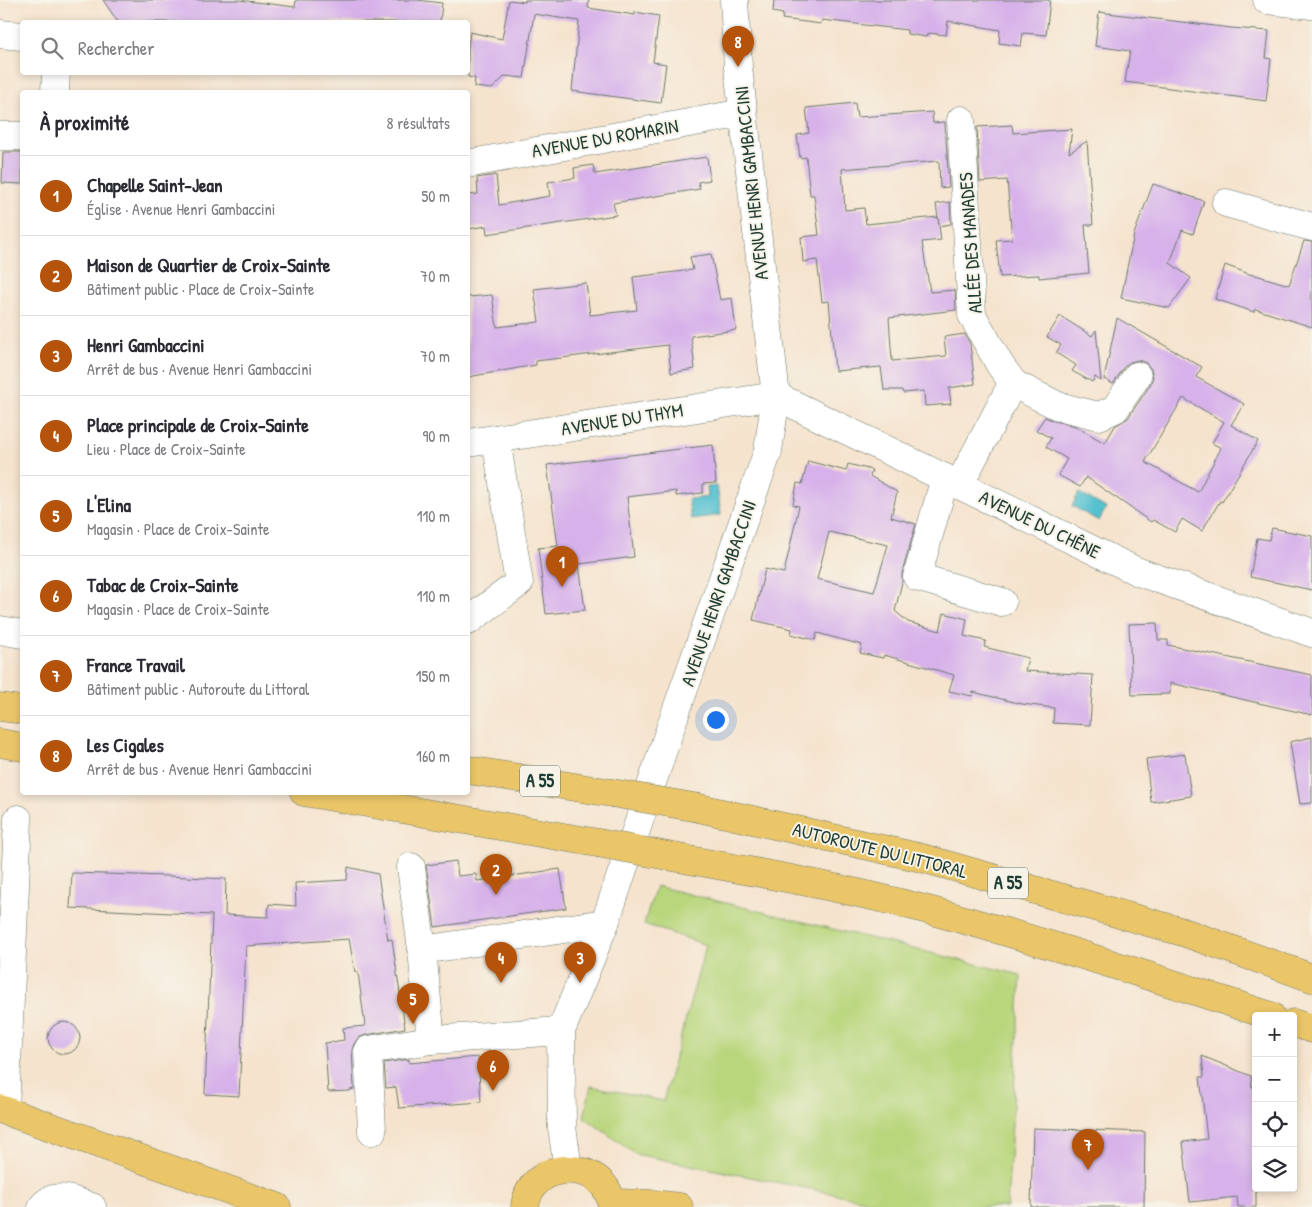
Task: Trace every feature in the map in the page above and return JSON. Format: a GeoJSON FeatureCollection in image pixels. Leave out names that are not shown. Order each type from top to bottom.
{"type":"FeatureCollection","features":[{"type":"Feature","properties":{"kind":"main road"},"geometry":{"type":"LineString","coordinates":[[0,707],[20,710]]}},
{"type":"Feature","properties":{"kind":"main road"},"geometry":{"type":"LineString","coordinates":[[0,743],[20,747]]}},
{"type":"Feature","properties":{"kind":"main road","name":"AUTOROUTE DU LITTORAL"},"geometry":{"type":"LineString","coordinates":[[470,770],[699,808],[922,858],[1183,932],[1312,978]]}},
{"type":"Feature","properties":{"kind":"main road","name":"A 55"},"geometry":{"type":"LineString","coordinates":[[321,795],[804,880],[931,911],[1136,971],[1259,1012]]}},
{"type":"Feature","properties":{"kind":"main road"},"geometry":{"type":"LineString","coordinates":[[1297,1024],[1312,1029]]}},
{"type":"Feature","properties":{"kind":"main road"},"geometry":{"type":"LineString","coordinates":[[2,1110],[277,1207]]}},
{"type":"Feature","properties":{"kind":"main road"},"geometry":{"type":"LineString","coordinates":[[525,1207],[532,1189],[541,1178],[554,1171],[568,1169],[582,1171],[596,1178],[606,1190],[612,1205],[653,1204],[679,1207]]}},
{"type":"Feature","properties":{"kind":"street","name":"AVENUE HENRI GAMBACCINI"},"geometry":{"type":"LineString","coordinates":[[568,1169],[562,1127],[561,1031],[605,923],[673,720],[768,451],[776,396],[743,113],[734,0]]}},
{"type":"Feature","properties":{"kind":"street"},"geometry":{"type":"LineString","coordinates":[[1267,0],[1312,5]]}},
{"type":"Feature","properties":{"kind":"street"},"geometry":{"type":"LineString","coordinates":[[0,34],[20,36]]}},
{"type":"Feature","properties":{"kind":"street"},"geometry":{"type":"LineString","coordinates":[[55,90],[56,75]]}},
{"type":"Feature","properties":{"kind":"street","name":"AVENUE DU ROMARIN"},"geometry":{"type":"LineString","coordinates":[[470,162],[743,113]]}},
{"type":"Feature","properties":{"kind":"street","name":"ALLÉE DES MANADES"},"geometry":{"type":"LineString","coordinates":[[961,120],[972,315],[1000,365],[1014,384],[1058,406],[1099,416],[1115,409],[1138,376]]}},
{"type":"Feature","properties":{"kind":"street"},"geometry":{"type":"LineString","coordinates":[[0,136],[20,136]]}},
{"type":"Feature","properties":{"kind":"street"},"geometry":{"type":"LineString","coordinates":[[1226,203],[1312,227]]}},
{"type":"Feature","properties":{"kind":"street"},"geometry":{"type":"LineString","coordinates":[[1002,602],[917,577],[952,482],[1014,384]]}},
{"type":"Feature","properties":{"kind":"street","name":"AVENUE DU THYM"},"geometry":{"type":"LineString","coordinates":[[470,443],[776,396]]}},
{"type":"Feature","properties":{"kind":"street","name":"AVENUE DU CHÊNE"},"geometry":{"type":"LineString","coordinates":[[776,396],[1136,571],[1312,633]]}},
{"type":"Feature","properties":{"kind":"street"},"geometry":{"type":"LineString","coordinates":[[470,620],[519,583],[496,439]]}},
{"type":"Feature","properties":{"kind":"street"},"geometry":{"type":"LineString","coordinates":[[0,630],[20,634]]}},
{"type":"Feature","properties":{"kind":"street"},"geometry":{"type":"LineString","coordinates":[[2,1110],[18,819]]}},
{"type":"Feature","properties":{"kind":"street"},"geometry":{"type":"LineString","coordinates":[[411,868],[431,1040]]}},
{"type":"Feature","properties":{"kind":"street"},"geometry":{"type":"LineString","coordinates":[[422,950],[605,923]]}},
{"type":"Feature","properties":{"kind":"street"},"geometry":{"type":"LineString","coordinates":[[372,1131],[368,1050],[431,1040],[561,1031]]}},
{"type":"Feature","properties":{"kind":"street"},"geometry":{"type":"LineString","coordinates":[[42,1207],[50,1201],[62,1198],[92,1207]]}},
{"type":"Feature","properties":{"kind":"green space"},"geometry":{"type":"Polygon","coordinates":[[[656,886],[1021,975],[1007,1207],[900,1207],[635,1154],[584,1117],[591,1086],[663,1101],[706,945],[644,924],[656,886]]]}},
{"type":"Feature","properties":{"kind":"water"},"geometry":{"type":"Polygon","coordinates":[[[717,486],[721,515],[691,519],[688,499],[708,497],[707,487],[717,486]]]}},
{"type":"Feature","properties":{"kind":"water"},"geometry":{"type":"Polygon","coordinates":[[[1079,493],[1106,508],[1099,521],[1072,506],[1079,493]]]}},
{"type":"Feature","properties":{"kind":"building"},"geometry":{"type":"Polygon","coordinates":[[[103,0],[239,0],[295,7],[296,0],[417,0],[442,3],[440,20],[117,20],[103,0]]]}},
{"type":"Feature","properties":{"kind":"building"},"geometry":{"type":"Polygon","coordinates":[[[509,0],[525,2],[525,0],[589,0],[588,8],[635,15],[635,12],[659,16],[653,62],[666,64],[661,103],[572,91],[579,21],[534,14],[524,78],[505,76],[492,89],[474,87],[475,78],[468,77],[470,75],[470,32],[502,39],[509,0]]]}},
{"type":"Feature","properties":{"kind":"building"},"geometry":{"type":"Polygon","coordinates":[[[774,0],[1050,0],[1046,35],[1023,33],[1021,46],[999,43],[1000,30],[948,21],[946,35],[928,33],[926,37],[907,34],[907,30],[822,20],[821,24],[782,19],[783,14],[773,12],[774,0]]]}},
{"type":"Feature","properties":{"kind":"building"},"geometry":{"type":"Polygon","coordinates":[[[1099,12],[1269,31],[1266,58],[1271,59],[1266,101],[1125,82],[1130,51],[1095,46],[1099,12]]]}},
{"type":"Feature","properties":{"kind":"building"},"geometry":{"type":"Polygon","coordinates":[[[855,103],[857,117],[932,112],[933,123],[945,122],[949,187],[940,188],[939,161],[842,169],[845,210],[864,208],[866,224],[938,217],[936,204],[950,202],[951,224],[939,226],[941,240],[922,242],[930,292],[955,290],[956,310],[889,318],[892,361],[946,356],[944,337],[965,334],[970,344],[975,384],[949,388],[951,404],[925,406],[924,391],[903,393],[902,390],[884,390],[881,367],[835,371],[829,301],[822,302],[817,260],[803,262],[801,237],[819,235],[814,195],[810,195],[806,157],[800,158],[797,135],[809,133],[806,108],[855,103]]]}},
{"type":"Feature","properties":{"kind":"building"},"geometry":{"type":"Polygon","coordinates":[[[1012,125],[1013,133],[1072,129],[1069,153],[1087,141],[1093,225],[1085,225],[1089,273],[1039,278],[1039,275],[1000,277],[996,240],[1012,239],[1007,180],[980,182],[977,127],[1012,125]]]}},
{"type":"Feature","properties":{"kind":"building"},"geometry":{"type":"Polygon","coordinates":[[[3,152],[20,152],[20,184],[2,183],[3,152]]]}},
{"type":"Feature","properties":{"kind":"building"},"geometry":{"type":"Polygon","coordinates":[[[707,157],[710,180],[698,182],[700,189],[613,203],[616,215],[487,234],[486,226],[470,229],[470,195],[478,194],[477,178],[496,175],[499,205],[550,196],[548,182],[575,178],[574,168],[593,165],[595,174],[707,157]]]}},
{"type":"Feature","properties":{"kind":"building"},"geometry":{"type":"Polygon","coordinates":[[[1153,184],[1204,201],[1193,234],[1182,230],[1170,263],[1191,278],[1169,308],[1121,298],[1134,234],[1153,184]]]}},
{"type":"Feature","properties":{"kind":"building"},"geometry":{"type":"Polygon","coordinates":[[[1304,241],[1312,242],[1312,327],[1255,309],[1254,312],[1215,299],[1225,265],[1289,285],[1304,241]]]}},
{"type":"Feature","properties":{"kind":"building"},"geometry":{"type":"Polygon","coordinates":[[[711,254],[720,300],[732,298],[736,330],[691,336],[695,369],[671,373],[668,345],[536,361],[536,365],[470,377],[470,297],[492,295],[497,327],[539,322],[534,289],[586,283],[590,315],[637,310],[633,277],[693,270],[690,257],[711,254]]]}},
{"type":"Feature","properties":{"kind":"building"},"geometry":{"type":"Polygon","coordinates":[[[1060,316],[1092,336],[1096,330],[1101,381],[1095,377],[1092,382],[1072,371],[1076,365],[1056,353],[1061,345],[1047,337],[1060,316]]]}},
{"type":"Feature","properties":{"kind":"building"},"geometry":{"type":"Polygon","coordinates":[[[1117,318],[1202,367],[1196,377],[1244,404],[1231,425],[1258,441],[1222,502],[1220,501],[1202,531],[1182,519],[1175,532],[1153,520],[1151,522],[1086,477],[1080,487],[1058,475],[1067,459],[1046,447],[1051,438],[1036,430],[1045,417],[1075,426],[1105,443],[1115,426],[1128,418],[1150,385],[1153,377],[1151,369],[1146,363],[1138,360],[1130,362],[1124,367],[1113,384],[1104,379],[1117,318]],[[1183,398],[1145,462],[1198,492],[1221,448],[1212,443],[1224,422],[1183,398]]]}},
{"type":"Feature","properties":{"kind":"building"},"geometry":{"type":"Polygon","coordinates":[[[713,445],[716,483],[703,484],[703,493],[676,496],[676,491],[627,497],[634,557],[579,564],[585,610],[546,614],[538,548],[558,546],[547,465],[713,445]]]}},
{"type":"Feature","properties":{"kind":"building"},"geometry":{"type":"Polygon","coordinates":[[[808,461],[846,471],[848,464],[872,470],[870,476],[897,492],[891,517],[916,524],[902,573],[902,582],[895,611],[908,622],[940,631],[944,613],[967,619],[964,636],[986,641],[984,647],[1028,658],[1025,671],[1093,675],[1090,725],[1053,723],[1054,708],[1022,704],[973,692],[972,696],[949,691],[954,675],[884,655],[883,658],[860,653],[862,645],[817,633],[815,640],[791,634],[792,629],[753,620],[765,569],[784,573],[799,506],[793,505],[797,483],[802,484],[808,461]],[[829,532],[817,579],[874,592],[888,545],[829,532]]]}},
{"type":"Feature","properties":{"kind":"building"},"geometry":{"type":"Polygon","coordinates":[[[1272,528],[1312,536],[1312,590],[1250,577],[1257,538],[1269,540],[1272,528]]]}},
{"type":"Feature","properties":{"kind":"building"},"geometry":{"type":"Polygon","coordinates":[[[1157,623],[1158,640],[1168,640],[1168,645],[1312,675],[1312,715],[1170,683],[1170,694],[1132,695],[1129,624],[1157,623]]]}},
{"type":"Feature","properties":{"kind":"building"},"geometry":{"type":"Polygon","coordinates":[[[1312,737],[1312,803],[1300,804],[1290,742],[1312,737]]]}},
{"type":"Feature","properties":{"kind":"building"},"geometry":{"type":"Polygon","coordinates":[[[1185,754],[1191,796],[1151,802],[1146,759],[1185,754]]]}},
{"type":"Feature","properties":{"kind":"building"},"geometry":{"type":"Polygon","coordinates":[[[456,861],[458,876],[476,874],[477,881],[560,869],[566,908],[435,927],[426,865],[456,861]]]}},
{"type":"Feature","properties":{"kind":"building"},"geometry":{"type":"Polygon","coordinates":[[[348,867],[378,874],[388,940],[392,939],[405,1028],[358,1038],[352,1050],[354,1089],[350,1091],[328,1092],[325,1043],[344,1040],[343,1028],[365,1026],[358,972],[355,972],[349,939],[246,946],[239,1096],[205,1094],[212,915],[70,908],[72,873],[167,876],[226,879],[225,915],[268,917],[269,904],[296,906],[295,883],[347,880],[348,867]]]}},
{"type":"Feature","properties":{"kind":"building"},"geometry":{"type":"Polygon","coordinates":[[[64,1022],[70,1023],[75,1027],[79,1032],[79,1044],[75,1049],[70,1053],[64,1054],[58,1053],[53,1049],[49,1044],[48,1038],[49,1032],[53,1027],[58,1023],[64,1022]]]}},
{"type":"Feature","properties":{"kind":"building"},"geometry":{"type":"Polygon","coordinates":[[[1202,1056],[1251,1076],[1252,1192],[1256,1192],[1256,1207],[1238,1207],[1237,1197],[1190,1202],[1183,1142],[1207,1139],[1200,1077],[1204,1077],[1202,1056]]]}},
{"type":"Feature","properties":{"kind":"building"},"geometry":{"type":"Polygon","coordinates":[[[478,1057],[481,1102],[399,1108],[396,1087],[386,1088],[384,1063],[409,1059],[409,1063],[478,1057]]]}},
{"type":"Feature","properties":{"kind":"building"},"geometry":{"type":"Polygon","coordinates":[[[1033,1128],[1145,1132],[1144,1207],[1031,1207],[1033,1128]]]}},
{"type":"Feature","properties":{"kind":"place","name":"Les Cigales"},"geometry":{"type":"Point","coordinates":[738,67]}},
{"type":"Feature","properties":{"kind":"place","name":"Chapelle Saint-Jean"},"geometry":{"type":"Point","coordinates":[562,587]}},
{"type":"Feature","properties":{"kind":"place","name":"Maison de Quartier de Croix-Sainte"},"geometry":{"type":"Point","coordinates":[496,895]}},
{"type":"Feature","properties":{"kind":"place","name":"Place principale de Croix-Sainte"},"geometry":{"type":"Point","coordinates":[501,983]}},
{"type":"Feature","properties":{"kind":"place","name":"Henri Gambaccini"},"geometry":{"type":"Point","coordinates":[580,983]}},
{"type":"Feature","properties":{"kind":"place","name":"L'Elina"},"geometry":{"type":"Point","coordinates":[413,1024]}},
{"type":"Feature","properties":{"kind":"place","name":"Tabac de Croix-Sainte"},"geometry":{"type":"Point","coordinates":[493,1091]}},
{"type":"Feature","properties":{"kind":"place","name":"France Travail"},"geometry":{"type":"Point","coordinates":[1088,1170]}}]}
